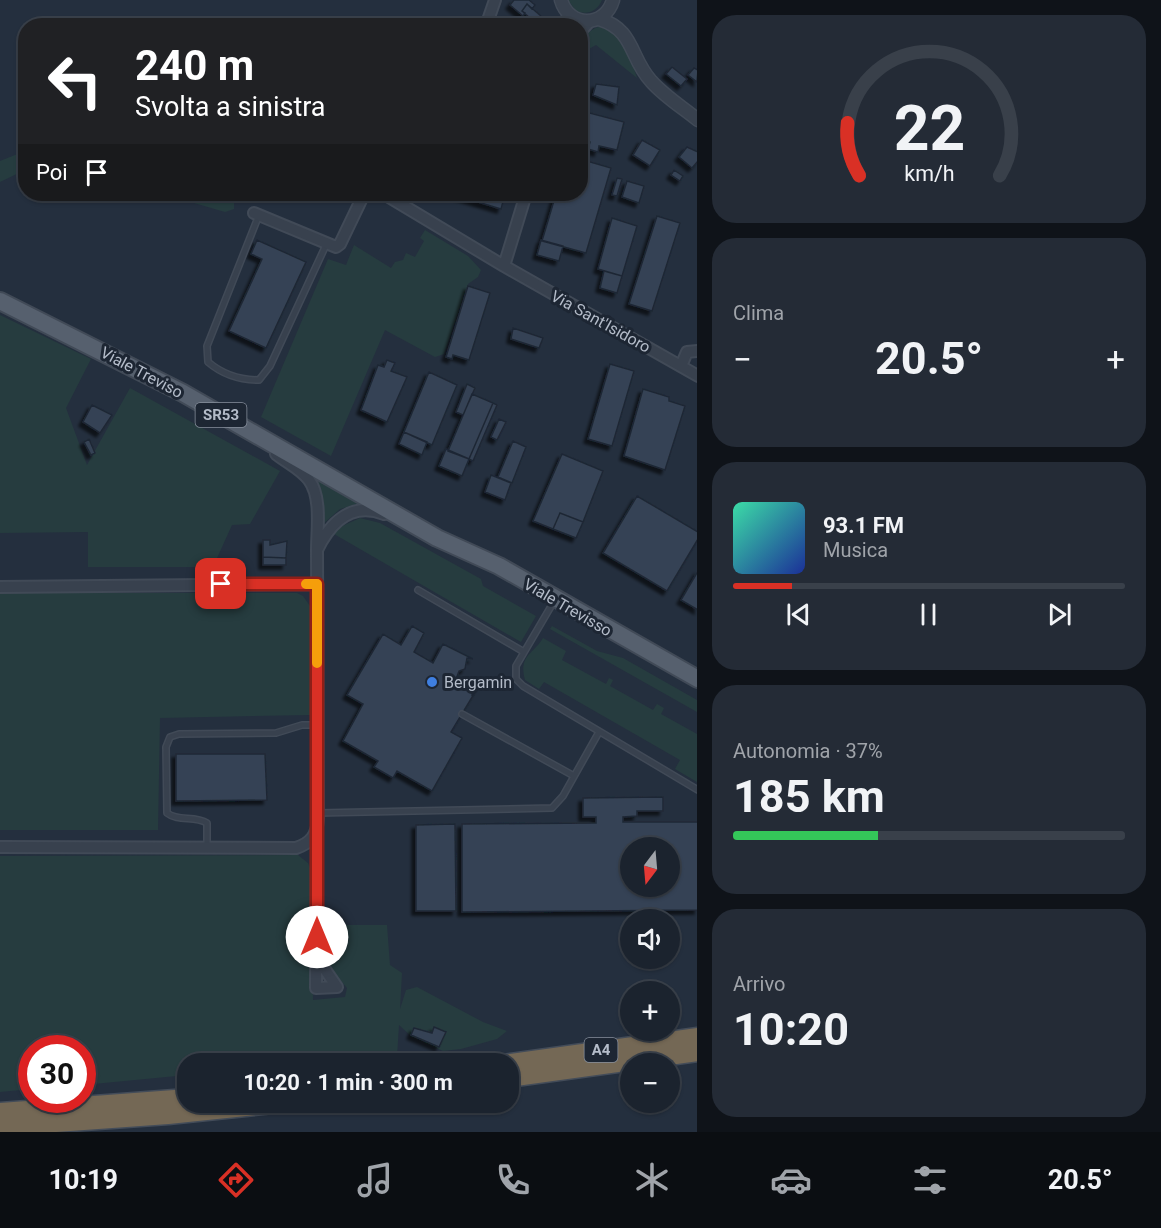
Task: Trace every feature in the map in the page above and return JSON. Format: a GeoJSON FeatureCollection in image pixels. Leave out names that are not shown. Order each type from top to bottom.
{"type":"FeatureCollection","features":[{"type":"Feature","properties":{"kind":"highway","name":"A4"},"geometry":{"type":"LineString","coordinates":[[519,1062],[697,1037]]}},
{"type":"Feature","properties":{"kind":"highway","name":"A4"},"geometry":{"type":"LineString","coordinates":[[519,1076],[697,1052]]}},
{"type":"Feature","properties":{"kind":"highway"},"geometry":{"type":"LineString","coordinates":[[0,1112],[177,1099]]}},
{"type":"Feature","properties":{"kind":"highway"},"geometry":{"type":"LineString","coordinates":[[0,1127],[187,1113]]}},
{"type":"Feature","properties":{"kind":"main road","name":"Viale Treviso"},"geometry":{"type":"LineString","coordinates":[[0,301],[183,393],[437,538]]}},
{"type":"Feature","properties":{"kind":"main road","name":"Viale Trevisso"},"geometry":{"type":"LineString","coordinates":[[437,538],[498,566],[697,678]]}},
{"type":"Feature","properties":{"kind":"main road"},"geometry":{"type":"LineString","coordinates":[[437,538],[550,608],[697,686]]}},
{"type":"Feature","properties":{"kind":"street"},"geometry":{"type":"LineString","coordinates":[[489,18],[495,0]]}},
{"type":"Feature","properties":{"kind":"street"},"geometry":{"type":"LineString","coordinates":[[561,0],[569,18]]}},
{"type":"Feature","properties":{"kind":"street"},"geometry":{"type":"LineString","coordinates":[[588,26],[605,15],[613,1]]}},
{"type":"Feature","properties":{"kind":"street"},"geometry":{"type":"LineString","coordinates":[[613,1],[622,31],[640,68],[649,79],[697,119]]}},
{"type":"Feature","properties":{"kind":"street"},"geometry":{"type":"LineString","coordinates":[[588,21],[615,25],[622,31]]}},
{"type":"Feature","properties":{"kind":"street"},"geometry":{"type":"LineString","coordinates":[[256,214],[326,245],[336,247],[340,244],[361,201]]}},
{"type":"Feature","properties":{"kind":"street","name":"Via Sant'Isidoro"},"geometry":{"type":"LineString","coordinates":[[396,201],[504,266],[697,375]]}},
{"type":"Feature","properties":{"kind":"street"},"geometry":{"type":"LineString","coordinates":[[504,266],[524,201]]}},
{"type":"Feature","properties":{"kind":"street"},"geometry":{"type":"LineString","coordinates":[[681,366],[687,352],[697,351]]}},
{"type":"Feature","properties":{"kind":"street"},"geometry":{"type":"LineString","coordinates":[[183,393],[308,478],[312,485],[316,509],[317,550],[318,958]]}},
{"type":"Feature","properties":{"kind":"street"},"geometry":{"type":"LineString","coordinates":[[317,550],[333,522],[353,511],[379,512],[437,538]]}},
{"type":"Feature","properties":{"kind":"street"},"geometry":{"type":"LineString","coordinates":[[0,586],[317,584]]}},
{"type":"Feature","properties":{"kind":"street"},"geometry":{"type":"LineString","coordinates":[[676,667],[697,669]]}},
{"type":"Feature","properties":{"kind":"street"},"geometry":{"type":"LineString","coordinates":[[0,847],[296,848],[306,844],[317,831]]}},
{"type":"Feature","properties":{"kind":"lane"},"geometry":{"type":"LineString","coordinates":[[256,214],[207,346],[208,362],[217,370],[246,380],[259,380],[270,366],[326,245]]}},
{"type":"Feature","properties":{"kind":"lane"},"geometry":{"type":"LineString","coordinates":[[498,566],[509,578],[549,602],[550,608]]}},
{"type":"Feature","properties":{"kind":"lane"},"geometry":{"type":"LineString","coordinates":[[418,590],[524,651]]}},
{"type":"Feature","properties":{"kind":"lane"},"geometry":{"type":"LineString","coordinates":[[598,624],[591,624],[556,605],[550,608],[524,651],[515,672],[516,679],[523,686],[697,789]]}},
{"type":"Feature","properties":{"kind":"lane"},"geometry":{"type":"LineString","coordinates":[[462,714],[574,776]]}},
{"type":"Feature","properties":{"kind":"lane"},"geometry":{"type":"LineString","coordinates":[[207,846],[207,823],[202,820],[176,818],[167,813],[166,747],[170,737],[179,734],[276,733],[318,724]]}},
{"type":"Feature","properties":{"kind":"lane"},"geometry":{"type":"LineString","coordinates":[[318,813],[552,808],[563,796],[599,732]]}},
{"type":"Feature","properties":{"kind":"green space"},"geometry":{"type":"Polygon","coordinates":[[[568,0],[602,0],[594,10],[584,13],[576,11],[568,0]]]}},
{"type":"Feature","properties":{"kind":"green space"},"geometry":{"type":"Polygon","coordinates":[[[601,26],[615,34],[629,54],[637,78],[596,45],[588,49],[588,33],[601,26]]]}},
{"type":"Feature","properties":{"kind":"green space"},"geometry":{"type":"Polygon","coordinates":[[[18,154],[18,173],[0,182],[0,161],[18,154]]]}},
{"type":"Feature","properties":{"kind":"green space"},"geometry":{"type":"Polygon","coordinates":[[[187,201],[234,203],[234,209],[225,212],[187,201]]]}},
{"type":"Feature","properties":{"kind":"green space"},"geometry":{"type":"Polygon","coordinates":[[[425,230],[468,256],[481,270],[478,277],[468,284],[444,354],[435,357],[385,330],[331,456],[261,417],[328,259],[346,265],[354,245],[391,268],[395,262],[403,260],[406,253],[415,257],[424,241],[420,238],[425,230]]]}},
{"type":"Feature","properties":{"kind":"green space"},"geometry":{"type":"Polygon","coordinates":[[[0,315],[91,359],[66,408],[87,465],[130,388],[280,471],[250,524],[232,525],[213,567],[88,567],[88,532],[0,533],[0,315]]]}},
{"type":"Feature","properties":{"kind":"green space"},"geometry":{"type":"Polygon","coordinates":[[[317,479],[360,503],[340,509],[322,525],[322,501],[317,479]]]}},
{"type":"Feature","properties":{"kind":"green space"},"geometry":{"type":"Polygon","coordinates":[[[360,518],[380,523],[481,579],[483,586],[536,616],[521,642],[334,534],[338,528],[360,518]]]}},
{"type":"Feature","properties":{"kind":"green space"},"geometry":{"type":"Polygon","coordinates":[[[0,593],[297,593],[303,596],[310,606],[310,715],[160,718],[158,830],[0,830],[0,593]]]}},
{"type":"Feature","properties":{"kind":"green space"},"geometry":{"type":"Polygon","coordinates":[[[552,626],[597,651],[623,658],[697,700],[697,712],[550,629],[552,626]]]}},
{"type":"Feature","properties":{"kind":"green space"},"geometry":{"type":"Polygon","coordinates":[[[543,638],[566,651],[562,660],[606,684],[609,678],[613,680],[610,686],[653,710],[657,704],[664,708],[661,714],[697,734],[697,782],[675,769],[680,760],[544,682],[539,689],[525,680],[523,672],[525,660],[543,638]]]}},
{"type":"Feature","properties":{"kind":"green space"},"geometry":{"type":"Polygon","coordinates":[[[298,855],[308,863],[312,872],[313,1000],[345,997],[347,988],[328,966],[327,925],[387,925],[390,965],[402,973],[400,1009],[406,990],[417,987],[483,1022],[507,1031],[497,1039],[461,1049],[443,1051],[412,1037],[399,1025],[397,1053],[177,1053],[177,1076],[96,1084],[96,1035],[18,1035],[18,1090],[0,1092],[0,856],[298,855]]]}},
{"type":"Feature","properties":{"kind":"building"},"geometry":{"type":"Polygon","coordinates":[[[514,0],[529,0],[535,5],[532,9],[527,4],[522,11],[525,13],[523,16],[510,5],[514,0]]]}},
{"type":"Feature","properties":{"kind":"building"},"geometry":{"type":"Polygon","coordinates":[[[527,4],[543,18],[530,18],[522,11],[527,4]]]}},
{"type":"Feature","properties":{"kind":"building"},"geometry":{"type":"Polygon","coordinates":[[[672,67],[687,79],[681,86],[666,74],[672,67]]]}},
{"type":"Feature","properties":{"kind":"building"},"geometry":{"type":"Polygon","coordinates":[[[694,68],[697,70],[697,82],[688,75],[694,68]]]}},
{"type":"Feature","properties":{"kind":"building"},"geometry":{"type":"Polygon","coordinates":[[[596,84],[619,87],[617,105],[593,95],[596,84]]]}},
{"type":"Feature","properties":{"kind":"building"},"geometry":{"type":"Polygon","coordinates":[[[588,113],[624,122],[617,150],[599,146],[598,152],[588,149],[590,142],[588,141],[588,113]]]}},
{"type":"Feature","properties":{"kind":"building"},"geometry":{"type":"Polygon","coordinates":[[[642,140],[660,150],[650,166],[633,155],[642,140]]]}},
{"type":"Feature","properties":{"kind":"building"},"geometry":{"type":"Polygon","coordinates":[[[687,147],[697,152],[697,162],[692,168],[679,157],[687,147]]]}},
{"type":"Feature","properties":{"kind":"building"},"geometry":{"type":"Polygon","coordinates":[[[588,161],[611,168],[586,253],[542,241],[554,201],[588,201],[588,161]]]}},
{"type":"Feature","properties":{"kind":"building"},"geometry":{"type":"Polygon","coordinates":[[[674,170],[683,176],[680,181],[671,175],[674,170]]]}},
{"type":"Feature","properties":{"kind":"building"},"geometry":{"type":"Polygon","coordinates":[[[617,178],[622,179],[617,196],[612,195],[617,178]]]}},
{"type":"Feature","properties":{"kind":"building"},"geometry":{"type":"Polygon","coordinates":[[[627,181],[644,186],[639,203],[622,197],[627,181]]]}},
{"type":"Feature","properties":{"kind":"building"},"geometry":{"type":"Polygon","coordinates":[[[475,201],[503,201],[501,209],[475,201]]]}},
{"type":"Feature","properties":{"kind":"building"},"geometry":{"type":"Polygon","coordinates":[[[657,216],[680,223],[652,311],[629,304],[657,216]]]}},
{"type":"Feature","properties":{"kind":"building"},"geometry":{"type":"Polygon","coordinates":[[[612,218],[637,226],[622,276],[598,269],[612,218]]]}},
{"type":"Feature","properties":{"kind":"building"},"geometry":{"type":"Polygon","coordinates":[[[257,240],[306,262],[266,348],[229,331],[262,259],[251,254],[257,240]]]}},
{"type":"Feature","properties":{"kind":"building"},"geometry":{"type":"Polygon","coordinates":[[[541,240],[563,246],[559,261],[537,255],[541,240]]]}},
{"type":"Feature","properties":{"kind":"building"},"geometry":{"type":"Polygon","coordinates":[[[604,271],[622,276],[617,293],[600,288],[604,271]]]}},
{"type":"Feature","properties":{"kind":"building"},"geometry":{"type":"Polygon","coordinates":[[[468,286],[490,293],[469,360],[453,355],[452,359],[446,357],[468,286]]]}},
{"type":"Feature","properties":{"kind":"building"},"geometry":{"type":"Polygon","coordinates":[[[513,328],[543,338],[539,348],[511,339],[513,328]]]}},
{"type":"Feature","properties":{"kind":"building"},"geometry":{"type":"Polygon","coordinates":[[[387,360],[395,363],[391,371],[407,377],[387,422],[361,410],[378,365],[384,367],[387,360]]]}},
{"type":"Feature","properties":{"kind":"building"},"geometry":{"type":"Polygon","coordinates":[[[610,364],[634,371],[612,446],[588,439],[610,364]]]}},
{"type":"Feature","properties":{"kind":"building"},"geometry":{"type":"Polygon","coordinates":[[[429,372],[457,385],[432,445],[404,432],[429,372]]]}},
{"type":"Feature","properties":{"kind":"building"},"geometry":{"type":"Polygon","coordinates":[[[467,384],[475,388],[463,415],[456,412],[467,384]]]}},
{"type":"Feature","properties":{"kind":"building"},"geometry":{"type":"Polygon","coordinates":[[[643,389],[669,397],[669,401],[685,406],[665,470],[624,456],[643,389]]]}},
{"type":"Feature","properties":{"kind":"building"},"geometry":{"type":"Polygon","coordinates":[[[472,394],[493,403],[469,459],[448,451],[472,394]]]}},
{"type":"Feature","properties":{"kind":"building"},"geometry":{"type":"Polygon","coordinates":[[[493,403],[497,405],[473,461],[469,459],[493,403]]]}},
{"type":"Feature","properties":{"kind":"building"},"geometry":{"type":"Polygon","coordinates":[[[92,405],[112,415],[100,433],[83,422],[92,405]]]}},
{"type":"Feature","properties":{"kind":"building"},"geometry":{"type":"Polygon","coordinates":[[[499,419],[506,422],[497,440],[491,437],[499,419]]]}},
{"type":"Feature","properties":{"kind":"building"},"geometry":{"type":"Polygon","coordinates":[[[404,432],[427,442],[422,455],[399,444],[404,432]]]}},
{"type":"Feature","properties":{"kind":"building"},"geometry":{"type":"Polygon","coordinates":[[[89,439],[95,453],[91,455],[84,442],[89,439]]]}},
{"type":"Feature","properties":{"kind":"building"},"geometry":{"type":"Polygon","coordinates":[[[513,441],[526,447],[512,483],[498,477],[513,441]]]}},
{"type":"Feature","properties":{"kind":"building"},"geometry":{"type":"Polygon","coordinates":[[[446,449],[469,459],[462,476],[439,466],[446,449]]]}},
{"type":"Feature","properties":{"kind":"building"},"geometry":{"type":"Polygon","coordinates":[[[562,454],[603,471],[583,522],[560,513],[553,529],[533,521],[562,454]]]}},
{"type":"Feature","properties":{"kind":"building"},"geometry":{"type":"Polygon","coordinates":[[[491,475],[511,483],[505,500],[485,492],[491,475]]]}},
{"type":"Feature","properties":{"kind":"building"},"geometry":{"type":"Polygon","coordinates":[[[637,496],[697,531],[697,541],[667,591],[603,553],[637,496]]]}},
{"type":"Feature","properties":{"kind":"building"},"geometry":{"type":"Polygon","coordinates":[[[560,513],[583,522],[576,538],[553,529],[560,513]]]}},
{"type":"Feature","properties":{"kind":"building"},"geometry":{"type":"Polygon","coordinates":[[[263,540],[270,540],[270,545],[287,541],[286,558],[263,557],[263,540]]]}},
{"type":"Feature","properties":{"kind":"building"},"geometry":{"type":"Polygon","coordinates":[[[263,557],[286,558],[286,565],[263,565],[263,557]]]}},
{"type":"Feature","properties":{"kind":"building"},"geometry":{"type":"Polygon","coordinates":[[[697,573],[697,609],[681,600],[697,573]]]}},
{"type":"Feature","properties":{"kind":"building"},"geometry":{"type":"Polygon","coordinates":[[[412,626],[424,633],[414,652],[433,663],[443,644],[473,659],[467,658],[465,669],[459,671],[455,682],[473,686],[472,696],[480,684],[451,732],[462,738],[432,791],[397,771],[393,778],[374,767],[378,761],[343,741],[363,704],[347,695],[383,634],[401,645],[412,626]]]}},
{"type":"Feature","properties":{"kind":"building"},"geometry":{"type":"Polygon","coordinates":[[[176,754],[265,754],[267,800],[176,801],[176,754]]]}},
{"type":"Feature","properties":{"kind":"building"},"geometry":{"type":"Polygon","coordinates":[[[663,797],[663,811],[637,811],[637,816],[623,817],[623,822],[697,822],[697,910],[462,912],[462,824],[596,823],[596,817],[583,817],[583,798],[663,797]]]}},
{"type":"Feature","properties":{"kind":"building"},"geometry":{"type":"Polygon","coordinates":[[[455,824],[456,911],[416,911],[416,825],[455,824]]]}},
{"type":"Feature","properties":{"kind":"building"},"geometry":{"type":"Polygon","coordinates":[[[434,1027],[446,1032],[439,1047],[411,1035],[414,1028],[432,1033],[434,1027]]]}},
{"type":"Feature","properties":{"kind":"slow traffic"},"geometry":{"type":"LineString","coordinates":[[306,584],[317,584],[317,663]]}},
{"type":"Feature","properties":{"kind":"place","name":"Bergamin"},"geometry":{"type":"Point","coordinates":[432,682]}},
{"type":"Feature","properties":{"kind":"route"},"geometry":{"type":"LineString","coordinates":[[221,584],[317,584],[317,937]]}}]}
